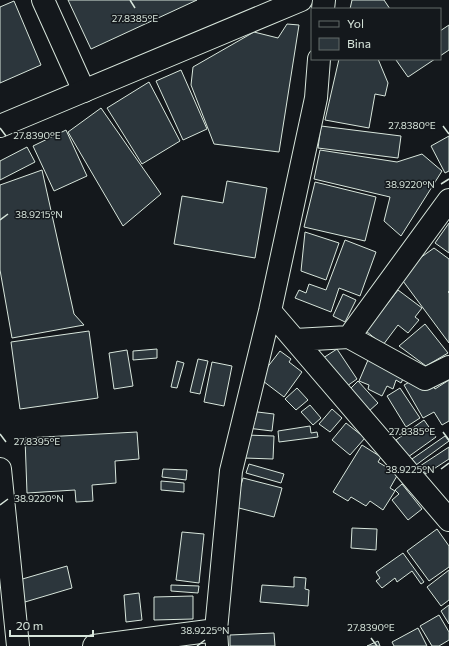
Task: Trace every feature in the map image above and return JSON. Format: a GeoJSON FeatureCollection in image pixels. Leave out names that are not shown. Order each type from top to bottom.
{"type":"FeatureCollection","features":[{"type":"Feature","properties":{"kind":"street"},"geometry":{"type":"LineString","coordinates":[[42,0],[84,91]]}},
{"type":"Feature","properties":{"kind":"street"},"geometry":{"type":"LineString","coordinates":[[0,126],[301,0]]}},
{"type":"Feature","properties":{"kind":"street"},"geometry":{"type":"LineString","coordinates":[[94,646],[217,638],[231,471],[270,310],[316,98],[319,60]]}},
{"type":"Feature","properties":{"kind":"street"},"geometry":{"type":"LineString","coordinates":[[349,337],[449,200]]}},
{"type":"Feature","properties":{"kind":"street"},"geometry":{"type":"LineString","coordinates":[[270,310],[449,520]]}},
{"type":"Feature","properties":{"kind":"street"},"geometry":{"type":"LineString","coordinates":[[295,340],[349,337],[425,379],[449,368]]}},
{"type":"Feature","properties":{"kind":"street"},"geometry":{"type":"LineString","coordinates":[[0,469],[18,646]]}},
{"type":"Feature","properties":{"kind":"building"},"geometry":{"type":"Polygon","coordinates":[[[68,0],[197,0],[91,49],[68,0]]]}},
{"type":"Feature","properties":{"kind":"building"},"geometry":{"type":"Polygon","coordinates":[[[352,0],[384,0],[389,8],[350,8],[352,0]]]}},
{"type":"Feature","properties":{"kind":"building"},"geometry":{"type":"Polygon","coordinates":[[[14,1],[41,65],[0,83],[0,7],[14,1]]]}},
{"type":"Feature","properties":{"kind":"building"},"geometry":{"type":"Polygon","coordinates":[[[287,24],[299,25],[279,152],[214,144],[191,85],[193,67],[254,32],[278,38],[287,24]]]}},
{"type":"Feature","properties":{"kind":"building"},"geometry":{"type":"Polygon","coordinates":[[[449,25],[449,50],[441,55],[441,30],[449,25]]]}},
{"type":"Feature","properties":{"kind":"building"},"geometry":{"type":"Polygon","coordinates":[[[339,60],[378,60],[388,83],[385,96],[375,94],[369,128],[325,120],[339,60]]]}},
{"type":"Feature","properties":{"kind":"building"},"geometry":{"type":"Polygon","coordinates":[[[396,60],[434,60],[408,77],[396,60]]]}},
{"type":"Feature","properties":{"kind":"building"},"geometry":{"type":"Polygon","coordinates":[[[181,70],[207,129],[183,140],[156,81],[181,70]]]}},
{"type":"Feature","properties":{"kind":"building"},"geometry":{"type":"Polygon","coordinates":[[[149,82],[180,141],[142,164],[107,108],[149,82]]]}},
{"type":"Feature","properties":{"kind":"building"},"geometry":{"type":"Polygon","coordinates":[[[101,108],[161,194],[123,226],[68,132],[101,108]]]}},
{"type":"Feature","properties":{"kind":"building"},"geometry":{"type":"Polygon","coordinates":[[[321,126],[401,136],[398,158],[318,148],[321,126]]]}},
{"type":"Feature","properties":{"kind":"building"},"geometry":{"type":"Polygon","coordinates":[[[66,130],[87,176],[54,191],[33,146],[66,130]]]}},
{"type":"Feature","properties":{"kind":"building"},"geometry":{"type":"Polygon","coordinates":[[[449,136],[449,171],[445,173],[431,146],[449,136]]]}},
{"type":"Feature","properties":{"kind":"building"},"geometry":{"type":"Polygon","coordinates":[[[27,147],[35,162],[0,180],[0,161],[27,147]]]}},
{"type":"Feature","properties":{"kind":"building"},"geometry":{"type":"Polygon","coordinates":[[[320,150],[397,162],[422,154],[442,171],[401,236],[384,221],[390,197],[314,179],[320,150]]]}},
{"type":"Feature","properties":{"kind":"building"},"geometry":{"type":"Polygon","coordinates":[[[42,170],[74,314],[84,325],[12,338],[0,270],[0,185],[42,170]]]}},
{"type":"Feature","properties":{"kind":"building"},"geometry":{"type":"Polygon","coordinates":[[[227,181],[267,188],[255,258],[174,244],[182,196],[223,203],[227,181]]]}},
{"type":"Feature","properties":{"kind":"building"},"geometry":{"type":"Polygon","coordinates":[[[315,182],[376,197],[365,241],[304,227],[315,182]]]}},
{"type":"Feature","properties":{"kind":"building"},"geometry":{"type":"Polygon","coordinates":[[[449,223],[449,253],[435,243],[449,223]]]}},
{"type":"Feature","properties":{"kind":"building"},"geometry":{"type":"Polygon","coordinates":[[[305,232],[339,243],[326,280],[301,271],[305,232]]]}},
{"type":"Feature","properties":{"kind":"building"},"geometry":{"type":"Polygon","coordinates":[[[345,240],[376,252],[360,296],[339,288],[331,312],[295,298],[299,290],[306,293],[309,284],[326,290],[345,240]]]}},
{"type":"Feature","properties":{"kind":"building"},"geometry":{"type":"Polygon","coordinates":[[[434,248],[449,259],[449,343],[403,281],[420,258],[434,248]]]}},
{"type":"Feature","properties":{"kind":"building"},"geometry":{"type":"Polygon","coordinates":[[[398,290],[422,308],[415,317],[419,320],[408,333],[398,325],[383,345],[366,331],[398,290]]]}},
{"type":"Feature","properties":{"kind":"building"},"geometry":{"type":"Polygon","coordinates":[[[343,294],[356,300],[345,322],[333,316],[343,294]]]}},
{"type":"Feature","properties":{"kind":"building"},"geometry":{"type":"Polygon","coordinates":[[[425,324],[448,353],[426,366],[399,346],[425,324]]]}},
{"type":"Feature","properties":{"kind":"building"},"geometry":{"type":"Polygon","coordinates":[[[89,331],[98,398],[20,409],[11,342],[89,331]]]}},
{"type":"Feature","properties":{"kind":"building"},"geometry":{"type":"Polygon","coordinates":[[[157,349],[157,358],[133,360],[133,351],[157,349]]]}},
{"type":"Feature","properties":{"kind":"building"},"geometry":{"type":"Polygon","coordinates":[[[337,349],[357,379],[340,391],[320,360],[337,349]]]}},
{"type":"Feature","properties":{"kind":"building"},"geometry":{"type":"Polygon","coordinates":[[[127,350],[133,386],[114,389],[109,353],[127,350]]]}},
{"type":"Feature","properties":{"kind":"building"},"geometry":{"type":"Polygon","coordinates":[[[280,351],[291,359],[289,362],[302,372],[284,397],[259,378],[280,351]]]}},
{"type":"Feature","properties":{"kind":"building"},"geometry":{"type":"Polygon","coordinates":[[[198,359],[208,361],[200,394],[190,392],[198,359]]]}},
{"type":"Feature","properties":{"kind":"building"},"geometry":{"type":"Polygon","coordinates":[[[368,360],[405,375],[401,383],[396,380],[393,389],[387,386],[382,396],[368,389],[369,385],[359,381],[368,360]]]}},
{"type":"Feature","properties":{"kind":"building"},"geometry":{"type":"Polygon","coordinates":[[[177,361],[184,363],[177,388],[171,387],[177,361]]]}},
{"type":"Feature","properties":{"kind":"building"},"geometry":{"type":"Polygon","coordinates":[[[212,362],[232,366],[224,406],[204,402],[212,362]]]}},
{"type":"Feature","properties":{"kind":"building"},"geometry":{"type":"Polygon","coordinates":[[[415,379],[422,390],[432,383],[435,389],[449,380],[449,421],[442,425],[434,412],[423,418],[404,385],[415,379]]]}},
{"type":"Feature","properties":{"kind":"building"},"geometry":{"type":"Polygon","coordinates":[[[358,381],[378,403],[369,411],[350,389],[358,381]]]}},
{"type":"Feature","properties":{"kind":"building"},"geometry":{"type":"Polygon","coordinates":[[[297,388],[308,400],[296,410],[285,399],[297,388]]]}},
{"type":"Feature","properties":{"kind":"building"},"geometry":{"type":"Polygon","coordinates":[[[400,388],[420,418],[406,427],[387,396],[400,388]]]}},
{"type":"Feature","properties":{"kind":"building"},"geometry":{"type":"Polygon","coordinates":[[[310,405],[321,418],[313,425],[301,412],[310,405]]]}},
{"type":"Feature","properties":{"kind":"building"},"geometry":{"type":"Polygon","coordinates":[[[332,409],[342,418],[330,432],[319,424],[332,409]]]}},
{"type":"Feature","properties":{"kind":"building"},"geometry":{"type":"Polygon","coordinates":[[[249,411],[274,414],[272,431],[247,428],[249,411]]]}},
{"type":"Feature","properties":{"kind":"building"},"geometry":{"type":"Polygon","coordinates":[[[424,420],[436,437],[408,457],[396,440],[424,420]]]}},
{"type":"Feature","properties":{"kind":"building"},"geometry":{"type":"Polygon","coordinates":[[[346,423],[365,438],[350,455],[332,440],[346,423]]]}},
{"type":"Feature","properties":{"kind":"building"},"geometry":{"type":"Polygon","coordinates":[[[310,426],[311,433],[317,432],[318,437],[279,442],[278,431],[310,426]]]}},
{"type":"Feature","properties":{"kind":"building"},"geometry":{"type":"Polygon","coordinates":[[[137,432],[139,459],[115,461],[116,483],[92,485],[93,501],[76,502],[75,490],[27,493],[25,438],[137,432]]]}},
{"type":"Feature","properties":{"kind":"building"},"geometry":{"type":"Polygon","coordinates":[[[246,435],[274,436],[273,459],[244,458],[246,435]]]}},
{"type":"Feature","properties":{"kind":"building"},"geometry":{"type":"Polygon","coordinates":[[[445,436],[449,441],[416,465],[412,459],[445,436]]]}},
{"type":"Feature","properties":{"kind":"building"},"geometry":{"type":"Polygon","coordinates":[[[362,445],[381,457],[378,462],[398,474],[390,488],[395,491],[383,510],[370,501],[366,506],[351,497],[348,501],[333,492],[362,445]]]}},
{"type":"Feature","properties":{"kind":"building"},"geometry":{"type":"Polygon","coordinates":[[[449,447],[449,459],[426,474],[420,466],[449,447]]]}},
{"type":"Feature","properties":{"kind":"building"},"geometry":{"type":"Polygon","coordinates":[[[249,464],[284,474],[281,483],[246,473],[249,464]]]}},
{"type":"Feature","properties":{"kind":"building"},"geometry":{"type":"Polygon","coordinates":[[[163,469],[187,470],[186,480],[162,477],[163,469]]]}},
{"type":"Feature","properties":{"kind":"building"},"geometry":{"type":"Polygon","coordinates":[[[243,478],[282,488],[274,517],[235,507],[243,478]]]}},
{"type":"Feature","properties":{"kind":"building"},"geometry":{"type":"Polygon","coordinates":[[[161,481],[184,483],[184,492],[161,490],[161,481]]]}},
{"type":"Feature","properties":{"kind":"building"},"geometry":{"type":"Polygon","coordinates":[[[402,484],[422,509],[408,520],[392,500],[399,494],[395,490],[402,484]]]}},
{"type":"Feature","properties":{"kind":"building"},"geometry":{"type":"Polygon","coordinates":[[[352,528],[377,529],[376,550],[351,548],[352,528]]]}},
{"type":"Feature","properties":{"kind":"building"},"geometry":{"type":"Polygon","coordinates":[[[437,529],[449,546],[449,567],[429,581],[407,551],[437,529]]]}},
{"type":"Feature","properties":{"kind":"building"},"geometry":{"type":"Polygon","coordinates":[[[182,532],[204,534],[199,583],[176,580],[182,532]]]}},
{"type":"Feature","properties":{"kind":"building"},"geometry":{"type":"Polygon","coordinates":[[[403,553],[424,582],[421,584],[412,571],[397,582],[395,578],[382,588],[376,581],[380,578],[376,572],[403,553]]]}},
{"type":"Feature","properties":{"kind":"building"},"geometry":{"type":"Polygon","coordinates":[[[67,566],[72,588],[25,602],[19,580],[67,566]]]}},
{"type":"Feature","properties":{"kind":"building"},"geometry":{"type":"Polygon","coordinates":[[[449,570],[449,600],[441,606],[427,587],[449,570]]]}},
{"type":"Feature","properties":{"kind":"building"},"geometry":{"type":"Polygon","coordinates":[[[294,577],[306,578],[305,589],[309,590],[308,606],[260,602],[262,585],[294,587],[294,577]]]}},
{"type":"Feature","properties":{"kind":"building"},"geometry":{"type":"Polygon","coordinates":[[[171,585],[199,586],[198,593],[171,591],[171,585]]]}},
{"type":"Feature","properties":{"kind":"building"},"geometry":{"type":"Polygon","coordinates":[[[139,593],[142,620],[126,622],[124,595],[139,593]]]}},
{"type":"Feature","properties":{"kind":"building"},"geometry":{"type":"Polygon","coordinates":[[[193,596],[193,619],[154,620],[154,597],[193,596]]]}},
{"type":"Feature","properties":{"kind":"building"},"geometry":{"type":"Polygon","coordinates":[[[449,605],[449,624],[441,611],[449,605]]]}},
{"type":"Feature","properties":{"kind":"building"},"geometry":{"type":"Polygon","coordinates":[[[439,615],[449,632],[449,640],[439,646],[432,646],[420,626],[439,615]]]}},
{"type":"Feature","properties":{"kind":"building"},"geometry":{"type":"Polygon","coordinates":[[[418,628],[427,646],[394,646],[392,642],[418,628]]]}},
{"type":"Feature","properties":{"kind":"building"},"geometry":{"type":"Polygon","coordinates":[[[274,633],[275,646],[230,646],[230,635],[274,633]]]}},
{"type":"Feature","properties":{"kind":"building"},"geometry":{"type":"Polygon","coordinates":[[[378,641],[380,646],[367,646],[378,641]]]}}]}
